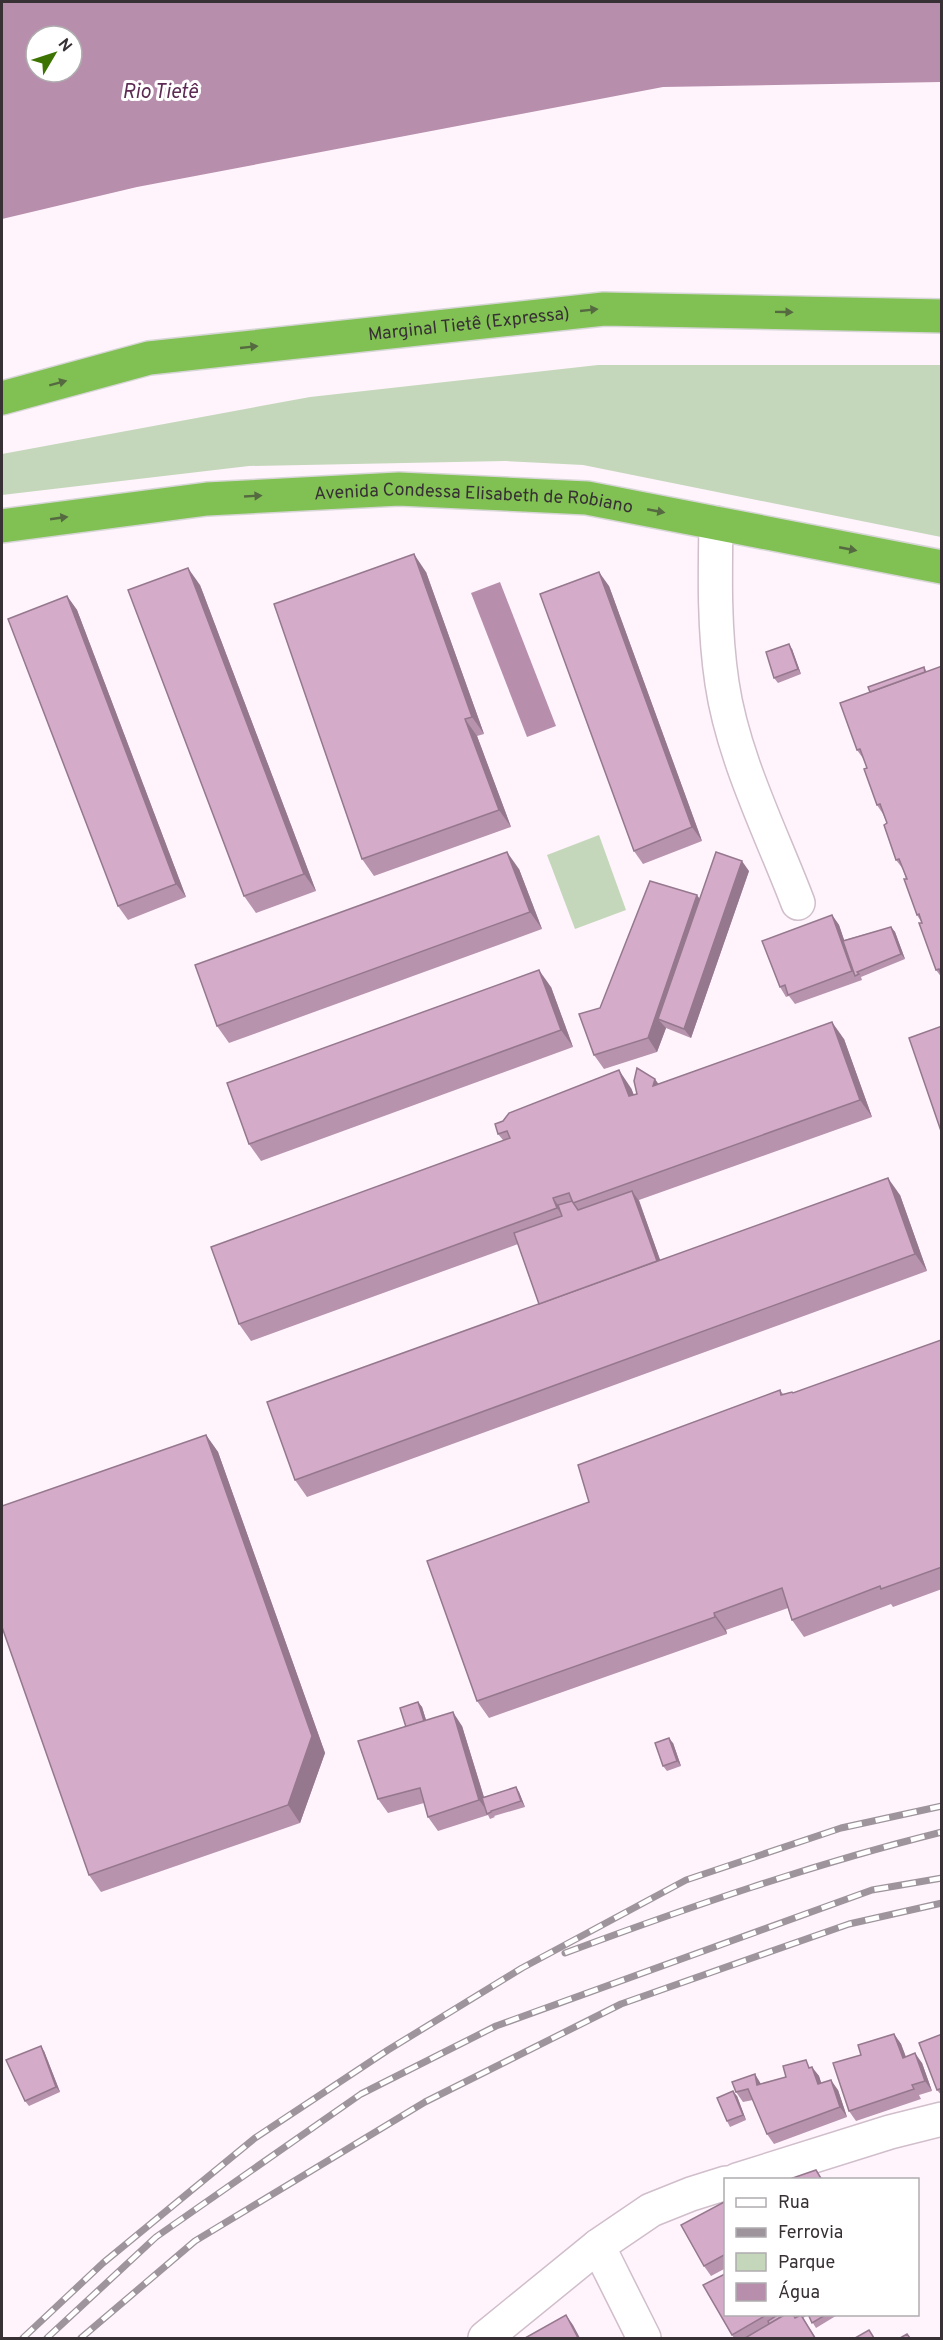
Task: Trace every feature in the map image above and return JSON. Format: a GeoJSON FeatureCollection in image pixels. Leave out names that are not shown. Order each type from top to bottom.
{"type":"FeatureCollection","features":[{"type":"Feature","properties":{"kind":"highway","name":"Marginal Tietê (Expressa)"},"geometry":{"type":"LineString","coordinates":[[2,398],[149,358],[604,309],[942,316]]}},
{"type":"Feature","properties":{"kind":"highway","name":"Avenida Condessa Elisabeth de Robiano"},"geometry":{"type":"LineString","coordinates":[[2,526],[207,499],[399,489],[587,498],[942,567]]}},
{"type":"Feature","properties":{"kind":"street"},"geometry":{"type":"LineString","coordinates":[[716,523],[715,599],[722,683],[736,743],[798,903]]}},
{"type":"Feature","properties":{"kind":"street"},"geometry":{"type":"LineString","coordinates":[[743,2178],[890,2132],[942,2119]]}},
{"type":"Feature","properties":{"kind":"street"},"geometry":{"type":"LineString","coordinates":[[485,2338],[598,2246],[651,2211],[724,2184]]}},
{"type":"Feature","properties":{"kind":"street"},"geometry":{"type":"LineString","coordinates":[[598,2246],[644,2338]]}},
{"type":"Feature","properties":{"kind":"green space"},"geometry":{"type":"Polygon","coordinates":[[[598,365],[941,365],[941,537],[583,465],[505,461],[249,466],[2,495],[2,454],[310,397],[598,365]]]}},
{"type":"Feature","properties":{"kind":"green space"},"geometry":{"type":"Polygon","coordinates":[[[599,835],[626,910],[575,929],[547,855],[599,835]]]}},
{"type":"Feature","properties":{"kind":"water","name":"Rio Tietê"},"geometry":{"type":"Polygon","coordinates":[[[2,2],[941,2],[941,82],[663,87],[137,187],[2,219],[2,2]]]}},
{"type":"Feature","properties":{"kind":"water"},"geometry":{"type":"Polygon","coordinates":[[[500,582],[556,726],[527,737],[471,593],[500,582]]]}},
{"type":"Feature","properties":{"kind":"building"},"geometry":{"type":"Polygon","coordinates":[[[414,554],[472,717],[465,719],[499,810],[362,859],[274,604],[414,554]]]}},
{"type":"Feature","properties":{"kind":"building"},"geometry":{"type":"Polygon","coordinates":[[[188,568],[304,874],[244,896],[128,590],[188,568]]]}},
{"type":"Feature","properties":{"kind":"building"},"geometry":{"type":"Polygon","coordinates":[[[599,572],[692,827],[634,851],[540,594],[599,572]]]}},
{"type":"Feature","properties":{"kind":"building"},"geometry":{"type":"Polygon","coordinates":[[[67,596],[176,884],[118,906],[8,619],[67,596]]]}},
{"type":"Feature","properties":{"kind":"building"},"geometry":{"type":"Polygon","coordinates":[[[789,644],[798,669],[774,678],[766,652],[789,644]]]}},
{"type":"Feature","properties":{"kind":"building"},"geometry":{"type":"Polygon","coordinates":[[[942,666],[942,976],[939,969],[936,970],[919,923],[922,923],[919,914],[917,915],[904,879],[907,879],[899,859],[896,860],[884,825],[887,823],[880,804],[877,805],[864,769],[867,768],[860,749],[857,750],[840,703],[942,666]]]}},
{"type":"Feature","properties":{"kind":"building"},"geometry":{"type":"Polygon","coordinates":[[[924,667],[925,672],[870,692],[868,687],[924,667]]]}},
{"type":"Feature","properties":{"kind":"building"},"geometry":{"type":"Polygon","coordinates":[[[507,852],[530,912],[217,1026],[195,965],[507,852]]]}},
{"type":"Feature","properties":{"kind":"building"},"geometry":{"type":"Polygon","coordinates":[[[716,852],[742,861],[684,1029],[658,1019],[716,852]]]}},
{"type":"Feature","properties":{"kind":"building"},"geometry":{"type":"Polygon","coordinates":[[[650,881],[697,895],[648,1038],[594,1055],[579,1014],[600,1008],[650,881]]]}},
{"type":"Feature","properties":{"kind":"building"},"geometry":{"type":"Polygon","coordinates":[[[832,915],[852,971],[788,995],[785,985],[780,987],[762,941],[832,915]]]}},
{"type":"Feature","properties":{"kind":"building"},"geometry":{"type":"Polygon","coordinates":[[[891,927],[901,954],[857,972],[859,974],[855,976],[843,941],[891,927]]]}},
{"type":"Feature","properties":{"kind":"building"},"geometry":{"type":"Polygon","coordinates":[[[539,970],[561,1030],[249,1144],[227,1083],[539,970]]]}},
{"type":"Feature","properties":{"kind":"building"},"geometry":{"type":"Polygon","coordinates":[[[832,1022],[860,1100],[573,1203],[569,1193],[553,1198],[557,1208],[239,1324],[211,1247],[510,1138],[507,1131],[498,1134],[495,1124],[503,1121],[509,1113],[619,1070],[629,1096],[637,1094],[634,1081],[637,1068],[655,1079],[653,1086],[832,1022]]]}},
{"type":"Feature","properties":{"kind":"building"},"geometry":{"type":"Polygon","coordinates":[[[942,1026],[942,1134],[909,1038],[942,1026]]]}},
{"type":"Feature","properties":{"kind":"building"},"geometry":{"type":"Polygon","coordinates":[[[888,1178],[915,1254],[295,1480],[267,1402],[888,1178]]]}},
{"type":"Feature","properties":{"kind":"building"},"geometry":{"type":"Polygon","coordinates":[[[632,1191],[657,1261],[539,1304],[514,1233],[562,1216],[558,1205],[572,1201],[578,1210],[632,1191]]]}},
{"type":"Feature","properties":{"kind":"building"},"geometry":{"type":"Polygon","coordinates":[[[941,1340],[942,1567],[881,1589],[880,1586],[792,1620],[782,1588],[714,1613],[715,1617],[477,1701],[427,1561],[589,1502],[578,1465],[780,1390],[781,1395],[793,1393],[941,1340]]]}},
{"type":"Feature","properties":{"kind":"building"},"geometry":{"type":"Polygon","coordinates":[[[206,1435],[312,1736],[288,1805],[89,1875],[2,1627],[2,1506],[206,1435]]]}},
{"type":"Feature","properties":{"kind":"building"},"geometry":{"type":"Polygon","coordinates":[[[418,1702],[424,1721],[406,1727],[400,1708],[418,1702]]]}},
{"type":"Feature","properties":{"kind":"building"},"geometry":{"type":"Polygon","coordinates":[[[453,1712],[479,1800],[428,1817],[420,1788],[378,1799],[358,1741],[453,1712]]]}},
{"type":"Feature","properties":{"kind":"building"},"geometry":{"type":"Polygon","coordinates":[[[669,1738],[677,1761],[663,1766],[655,1743],[669,1738]]]}},
{"type":"Feature","properties":{"kind":"building"},"geometry":{"type":"Polygon","coordinates":[[[516,1787],[521,1801],[487,1814],[482,1798],[516,1787]]]}},
{"type":"Feature","properties":{"kind":"building"},"geometry":{"type":"Polygon","coordinates":[[[894,2034],[903,2058],[915,2053],[925,2081],[912,2085],[914,2089],[849,2111],[833,2063],[861,2055],[858,2045],[894,2034]]]}},
{"type":"Feature","properties":{"kind":"building"},"geometry":{"type":"Polygon","coordinates":[[[942,2034],[942,2088],[937,2090],[919,2043],[942,2034]]]}},
{"type":"Feature","properties":{"kind":"building"},"geometry":{"type":"Polygon","coordinates":[[[41,2046],[56,2087],[25,2101],[6,2060],[41,2046]]]}},
{"type":"Feature","properties":{"kind":"building"},"geometry":{"type":"Polygon","coordinates":[[[806,2060],[809,2068],[812,2067],[818,2084],[831,2080],[840,2107],[767,2134],[748,2089],[736,2092],[732,2082],[755,2074],[757,2085],[786,2077],[783,2066],[806,2060]]]}},
{"type":"Feature","properties":{"kind":"building"},"geometry":{"type":"Polygon","coordinates":[[[733,2091],[743,2115],[727,2121],[717,2098],[733,2091]]]}},
{"type":"Feature","properties":{"kind":"building"},"geometry":{"type":"Polygon","coordinates":[[[816,2170],[821,2178],[793,2178],[816,2170]]]}},
{"type":"Feature","properties":{"kind":"building"},"geometry":{"type":"Polygon","coordinates":[[[724,2202],[724,2255],[704,2266],[681,2225],[724,2202]]]}},
{"type":"Feature","properties":{"kind":"building"},"geometry":{"type":"Polygon","coordinates":[[[724,2274],[724,2316],[765,2316],[732,2335],[703,2285],[724,2274]]]}},
{"type":"Feature","properties":{"kind":"building"},"geometry":{"type":"Polygon","coordinates":[[[566,2315],[578,2338],[525,2338],[566,2315]]]}},
{"type":"Feature","properties":{"kind":"building"},"geometry":{"type":"Polygon","coordinates":[[[776,2316],[783,2316],[769,2324],[768,2321],[776,2316]]]}},
{"type":"Feature","properties":{"kind":"building"},"geometry":{"type":"Polygon","coordinates":[[[783,2316],[794,2316],[795,2318],[802,2316],[815,2338],[745,2338],[783,2316]]]}},
{"type":"Feature","properties":{"kind":"building"},"geometry":{"type":"Polygon","coordinates":[[[809,2316],[824,2316],[812,2323],[809,2316]]]}},
{"type":"Feature","properties":{"kind":"building"},"geometry":{"type":"Polygon","coordinates":[[[869,2330],[874,2338],[855,2338],[869,2330]]]}},
{"type":"Feature","properties":{"kind":"railway"},"geometry":{"type":"LineString","coordinates":[[23,2338],[103,2263],[255,2138],[388,2050],[522,1968],[686,1880],[841,1828],[942,1806]]}},
{"type":"Feature","properties":{"kind":"railway"},"geometry":{"type":"LineString","coordinates":[[565,1953],[752,1887],[894,1844],[942,1832]]}},
{"type":"Feature","properties":{"kind":"railway"},"geometry":{"type":"LineString","coordinates":[[47,2338],[156,2237],[361,2094],[496,2026],[872,1890],[942,1878]]}},
{"type":"Feature","properties":{"kind":"railway"},"geometry":{"type":"LineString","coordinates":[[81,2338],[195,2241],[425,2102],[621,2004],[849,1924],[942,1903]]}}]}
